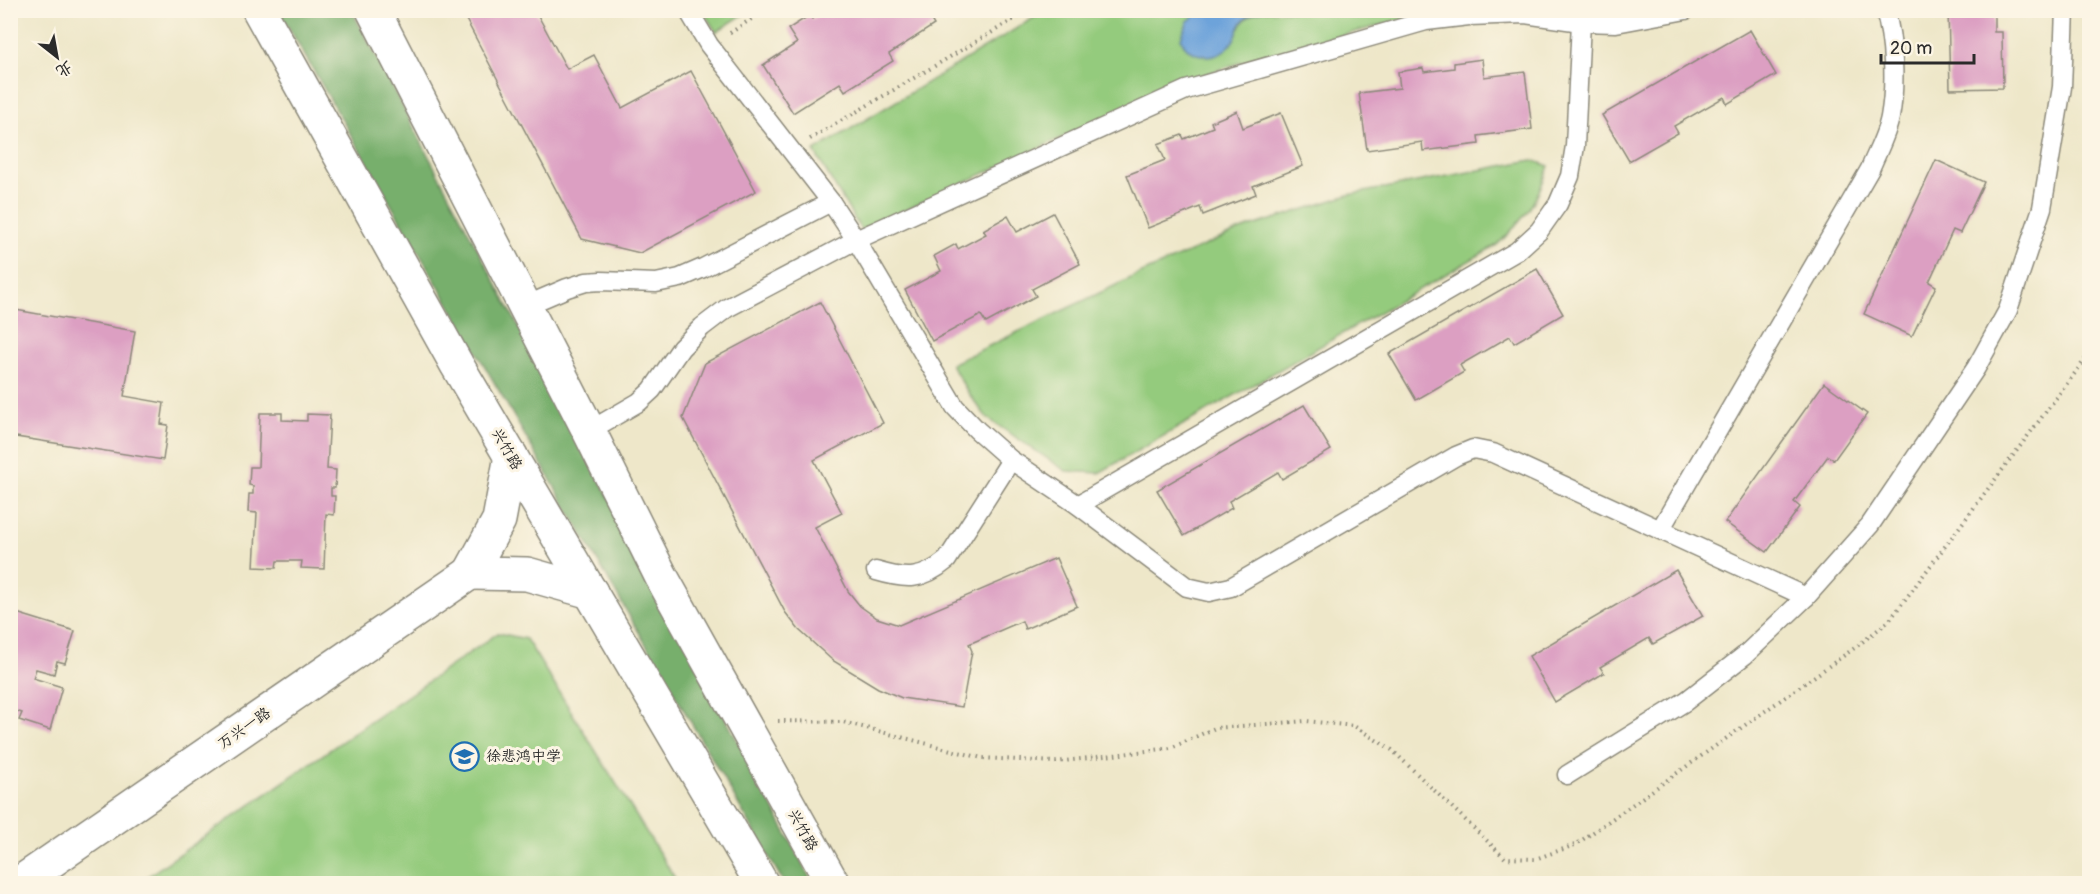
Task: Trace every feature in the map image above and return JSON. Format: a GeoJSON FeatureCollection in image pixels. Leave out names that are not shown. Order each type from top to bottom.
{"type":"FeatureCollection","features":[{"type":"Feature","properties":{"kind":"street","name":"兴竹路"},"geometry":{"type":"LineString","coordinates":[[259,10],[457,365],[762,884]]}},
{"type":"Feature","properties":{"kind":"street","name":"兴竹路"},"geometry":{"type":"LineString","coordinates":[[373,10],[590,431],[661,576],[833,884]]}},
{"type":"Feature","properties":{"kind":"street"},"geometry":{"type":"LineString","coordinates":[[511,456],[499,520],[470,573],[527,574],[591,592]]}},
{"type":"Feature","properties":{"kind":"street","name":"万兴一路"},"geometry":{"type":"LineString","coordinates":[[18,884],[470,573]]}},
{"type":"Feature","properties":{"kind":"lane"},"geometry":{"type":"LineString","coordinates":[[688,10],[709,45],[831,202],[955,407],[1011,460],[1078,505],[1187,587],[1209,592],[1231,587],[1456,456],[1473,449],[1493,453],[1806,597]]}},
{"type":"Feature","properties":{"kind":"lane"},"geometry":{"type":"LineString","coordinates":[[590,431],[639,402],[652,390],[681,348],[702,327],[727,308],[856,240],[1186,90],[1426,21],[1518,12],[1581,22],[1616,22],[1686,10]]}},
{"type":"Feature","properties":{"kind":"lane"},"geometry":{"type":"LineString","coordinates":[[1660,530],[1870,169],[1890,117],[1893,69],[1889,24],[1885,10]]}},
{"type":"Feature","properties":{"kind":"lane"},"geometry":{"type":"LineString","coordinates":[[1567,775],[1686,701],[1745,655],[1806,597],[1870,525],[1976,368],[2008,310],[2042,208],[2062,87],[2065,10]]}},
{"type":"Feature","properties":{"kind":"lane"},"geometry":{"type":"LineString","coordinates":[[1078,505],[1517,252],[1539,231],[1558,204],[1570,176],[1575,146],[1581,22]]}},
{"type":"Feature","properties":{"kind":"lane"},"geometry":{"type":"LineString","coordinates":[[525,306],[586,282],[657,283],[680,278],[831,202]]}},
{"type":"Feature","properties":{"kind":"lane"},"geometry":{"type":"LineString","coordinates":[[876,571],[900,578],[919,577],[935,570],[947,560],[1011,460]]}},
{"type":"Feature","properties":{"kind":"path"},"geometry":{"type":"LineString","coordinates":[[709,45],[765,10]]}},
{"type":"Feature","properties":{"kind":"path"},"geometry":{"type":"LineString","coordinates":[[790,150],[1030,10]]}},
{"type":"Feature","properties":{"kind":"path"},"geometry":{"type":"LineString","coordinates":[[741,720],[843,722],[982,758],[1056,762],[1171,748],[1215,728],[1306,721],[1354,726],[1392,750],[1505,858],[1535,859],[1575,845],[1847,654],[1889,621],[2090,353]]}},
{"type":"Feature","properties":{"kind":"green space"},"geometry":{"type":"Polygon","coordinates":[[[279,11],[352,11],[811,880],[805,883],[784,883],[279,11]]]}},
{"type":"Feature","properties":{"kind":"green space"},"geometry":{"type":"Polygon","coordinates":[[[703,11],[749,11],[716,32],[703,11]]]}},
{"type":"Feature","properties":{"kind":"green space"},"geometry":{"type":"Polygon","coordinates":[[[1045,11],[1203,11],[1196,13],[1236,36],[1245,19],[1262,11],[1421,11],[1419,15],[1242,62],[1185,81],[861,230],[814,151],[1045,11]]]}},
{"type":"Feature","properties":{"kind":"green space"},"geometry":{"type":"Polygon","coordinates":[[[1532,160],[1549,166],[1544,179],[1529,209],[1497,245],[1099,473],[1066,471],[987,418],[951,364],[1135,276],[1240,230],[1348,195],[1532,160]]]}},
{"type":"Feature","properties":{"kind":"green space","name":"徐悲鸿中学"},"geometry":{"type":"Polygon","coordinates":[[[498,633],[526,639],[678,883],[138,883],[498,633]]]}},
{"type":"Feature","properties":{"kind":"water"},"geometry":{"type":"Polygon","coordinates":[[[1203,10],[1262,11],[1243,21],[1233,41],[1225,50],[1215,55],[1203,56],[1191,51],[1181,38],[1188,21],[1203,10]]]}},
{"type":"Feature","properties":{"kind":"building"},"geometry":{"type":"Polygon","coordinates":[[[461,10],[535,10],[567,69],[594,55],[622,108],[691,71],[756,191],[640,253],[582,239],[461,10]]]}},
{"type":"Feature","properties":{"kind":"building"},"geometry":{"type":"Polygon","coordinates":[[[826,10],[925,10],[934,25],[889,54],[893,61],[845,91],[840,83],[793,113],[763,65],[797,43],[788,29],[810,15],[812,19],[826,10]]]}},
{"type":"Feature","properties":{"kind":"building"},"geometry":{"type":"Polygon","coordinates":[[[1948,10],[1994,10],[1994,32],[2002,32],[2003,88],[1950,89],[1948,10]]]}},
{"type":"Feature","properties":{"kind":"building"},"geometry":{"type":"Polygon","coordinates":[[[1750,30],[1776,75],[1727,104],[1724,97],[1674,126],[1678,133],[1629,161],[1602,115],[1750,30]]]}},
{"type":"Feature","properties":{"kind":"building"},"geometry":{"type":"Polygon","coordinates":[[[1482,59],[1484,77],[1525,72],[1532,129],[1478,136],[1479,144],[1423,151],[1422,142],[1367,150],[1359,93],[1400,88],[1398,72],[1423,68],[1424,72],[1454,68],[1454,63],[1482,59]]]}},
{"type":"Feature","properties":{"kind":"building"},"geometry":{"type":"Polygon","coordinates":[[[1237,111],[1243,128],[1281,113],[1303,166],[1253,186],[1256,194],[1203,215],[1200,207],[1148,228],[1127,175],[1165,160],[1158,144],[1182,135],[1184,139],[1213,127],[1211,122],[1237,111]]]}},
{"type":"Feature","properties":{"kind":"building"},"geometry":{"type":"Polygon","coordinates":[[[1936,160],[1984,182],[1960,233],[1953,230],[1929,282],[1936,286],[1912,336],[1864,314],[1936,160]]]}},
{"type":"Feature","properties":{"kind":"building"},"geometry":{"type":"Polygon","coordinates":[[[1053,213],[1080,264],[1032,289],[1036,296],[986,323],[981,315],[932,341],[905,290],[941,271],[934,256],[956,244],[958,249],[986,234],[983,230],[1008,216],[1017,232],[1053,213]]]}},
{"type":"Feature","properties":{"kind":"building"},"geometry":{"type":"Polygon","coordinates":[[[1537,269],[1563,314],[1514,343],[1510,336],[1460,365],[1464,372],[1416,400],[1389,354],[1537,269]]]}},
{"type":"Feature","properties":{"kind":"building"},"geometry":{"type":"Polygon","coordinates":[[[820,302],[883,423],[814,460],[842,513],[815,527],[848,591],[860,606],[877,618],[899,625],[1056,558],[1077,606],[1025,629],[1022,621],[969,644],[972,651],[962,707],[902,698],[878,688],[832,660],[799,630],[785,612],[683,418],[705,363],[820,302]]]}},
{"type":"Feature","properties":{"kind":"building"},"geometry":{"type":"Polygon","coordinates":[[[10,309],[135,331],[124,396],[164,403],[161,424],[168,425],[163,460],[10,436],[10,309]]]}},
{"type":"Feature","properties":{"kind":"building"},"geometry":{"type":"Polygon","coordinates":[[[1824,383],[1867,414],[1834,460],[1828,456],[1794,502],[1800,507],[1767,552],[1725,522],[1824,383]]]}},
{"type":"Feature","properties":{"kind":"building"},"geometry":{"type":"Polygon","coordinates":[[[1304,405],[1331,450],[1282,479],[1278,472],[1229,501],[1232,508],[1184,536],[1157,490],[1304,405]]]}},
{"type":"Feature","properties":{"kind":"building"},"geometry":{"type":"Polygon","coordinates":[[[260,413],[282,413],[282,420],[307,421],[307,414],[330,415],[327,469],[336,470],[335,488],[331,488],[331,496],[335,496],[334,515],[326,514],[324,569],[301,568],[302,561],[277,561],[276,568],[254,567],[257,513],[248,512],[249,494],[253,494],[253,486],[249,485],[250,467],[258,467],[260,413]]]}},
{"type":"Feature","properties":{"kind":"building"},"geometry":{"type":"Polygon","coordinates":[[[1676,570],[1703,616],[1653,644],[1649,638],[1600,667],[1604,673],[1555,702],[1529,656],[1676,570]]]}},
{"type":"Feature","properties":{"kind":"building"},"geometry":{"type":"Polygon","coordinates":[[[10,611],[75,631],[65,663],[57,661],[54,674],[36,669],[33,678],[62,687],[50,730],[19,720],[22,713],[10,709],[10,611]]]}},
{"type":"Feature","properties":{"kind":"place","name":"徐悲鸿中学"},"geometry":{"type":"Point","coordinates":[465,756]}}]}
